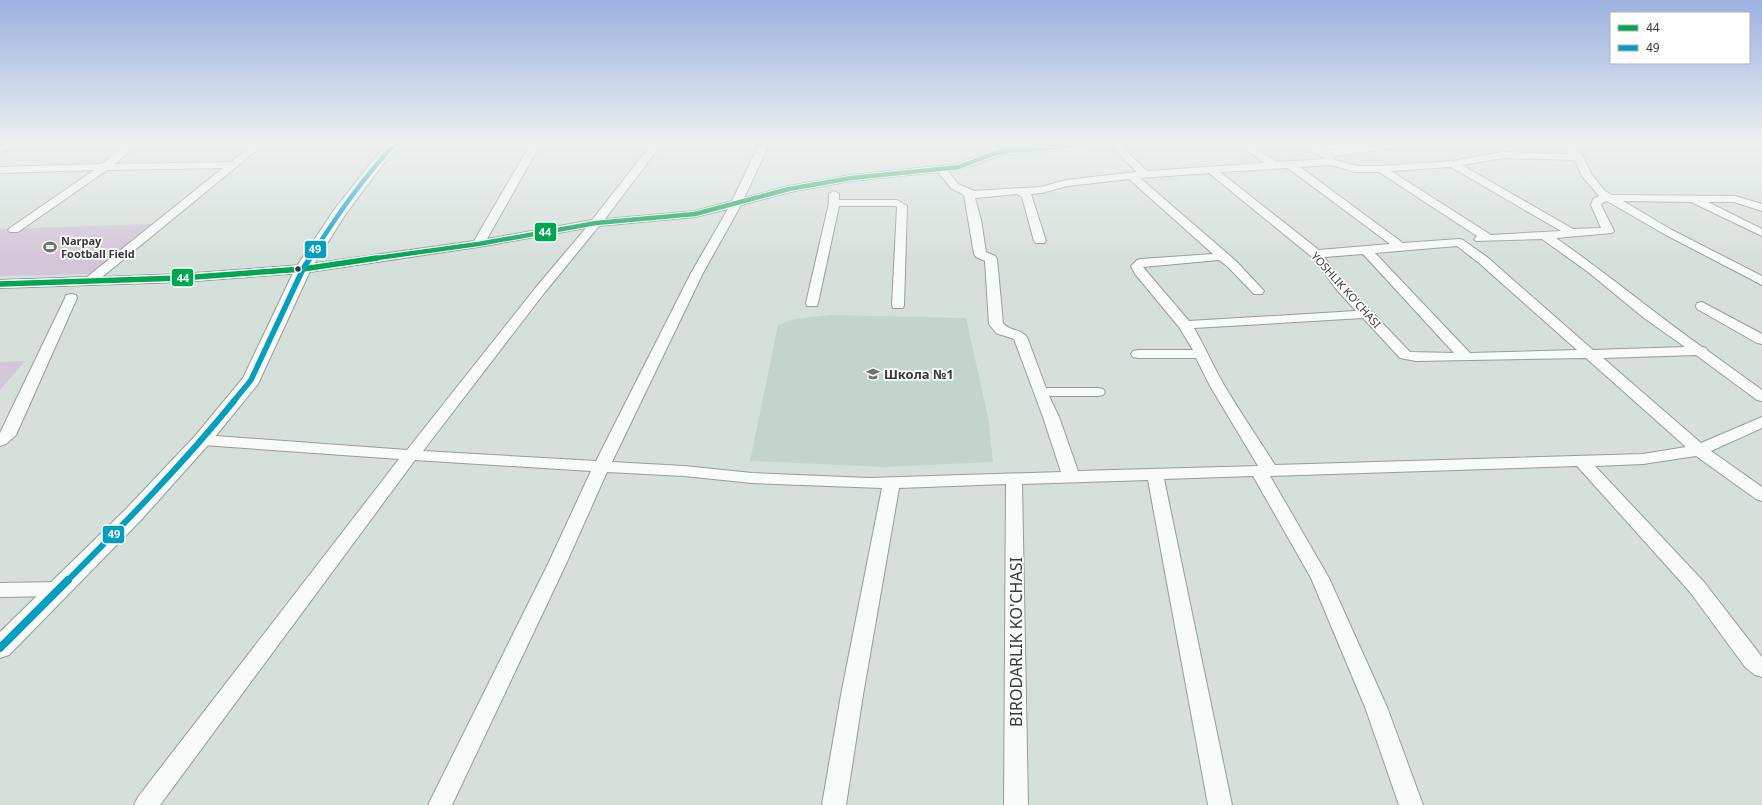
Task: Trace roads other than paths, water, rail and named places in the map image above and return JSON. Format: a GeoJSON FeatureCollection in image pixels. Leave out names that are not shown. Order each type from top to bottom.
{"type":"FeatureCollection","features":[{"type":"Feature","properties":{"kind":"main road"},"geometry":{"type":"LineString","coordinates":[[0,648],[134,514],[202,440],[251,380],[303,269],[339,213],[362,183]]}},
{"type":"Feature","properties":{"kind":"street"},"geometry":{"type":"LineString","coordinates":[[14,230],[83,183]]}},
{"type":"Feature","properties":{"kind":"street"},"geometry":{"type":"LineString","coordinates":[[91,280],[212,183]]}},
{"type":"Feature","properties":{"kind":"street"},"geometry":{"type":"LineString","coordinates":[[478,244],[513,183]]}},
{"type":"Feature","properties":{"kind":"street"},"geometry":{"type":"LineString","coordinates":[[146,805],[411,456],[627,183]]}},
{"type":"Feature","properties":{"kind":"street"},"geometry":{"type":"LineString","coordinates":[[440,805],[557,564],[601,467],[697,273],[737,202],[746,183]]}},
{"type":"Feature","properties":{"kind":"street"},"geometry":{"type":"LineString","coordinates":[[0,284],[181,278],[303,269],[478,244],[596,223],[695,214],[789,189],[826,183]]}},
{"type":"Feature","properties":{"kind":"street"},"geometry":{"type":"LineString","coordinates":[[812,303],[834,203],[835,183]]}},
{"type":"Feature","properties":{"kind":"street"},"geometry":{"type":"LineString","coordinates":[[952,183],[956,188],[963,192],[972,194],[1042,190],[1070,183]]}},
{"type":"Feature","properties":{"kind":"street"},"geometry":{"type":"LineString","coordinates":[[1139,183],[1212,247],[1220,256],[1232,264],[1258,291]]}},
{"type":"Feature","properties":{"kind":"street","name":"YOSHLIK KO'CHASI"},"geometry":{"type":"LineString","coordinates":[[1227,183],[1316,254],[1341,287],[1405,355],[1416,357],[1466,357]]}},
{"type":"Feature","properties":{"kind":"street"},"geometry":{"type":"LineString","coordinates":[[1314,183],[1401,246]]}},
{"type":"Feature","properties":{"kind":"street"},"geometry":{"type":"LineString","coordinates":[[1402,183],[1488,238]]}},
{"type":"Feature","properties":{"kind":"street"},"geometry":{"type":"LineString","coordinates":[[1484,183],[1571,232]]}},
{"type":"Feature","properties":{"kind":"street"},"geometry":{"type":"LineString","coordinates":[[1592,183],[1601,193],[1609,198],[1762,282]]}},
{"type":"Feature","properties":{"kind":"street"},"geometry":{"type":"LineString","coordinates":[[1021,192],[1027,196],[1030,213],[1040,241]]}},
{"type":"Feature","properties":{"kind":"street"},"geometry":{"type":"LineString","coordinates":[[972,194],[969,196],[975,220],[980,254],[991,259],[993,269],[996,324],[1001,330],[1020,337],[1040,392],[1051,417],[1071,476]]}},
{"type":"Feature","properties":{"kind":"street"},"geometry":{"type":"LineString","coordinates":[[1316,254],[1459,242],[1488,238],[1608,231],[1596,205],[1599,199],[1735,199],[1762,196]]}},
{"type":"Feature","properties":{"kind":"street"},"geometry":{"type":"LineString","coordinates":[[1691,199],[1762,233]]}},
{"type":"Feature","properties":{"kind":"street"},"geometry":{"type":"LineString","coordinates":[[1735,199],[1762,208]]}},
{"type":"Feature","properties":{"kind":"street"},"geometry":{"type":"LineString","coordinates":[[834,203],[897,203],[902,206],[898,305]]}},
{"type":"Feature","properties":{"kind":"street"},"geometry":{"type":"LineString","coordinates":[[1544,235],[1592,269],[1650,315],[1762,397]]}},
{"type":"Feature","properties":{"kind":"street"},"geometry":{"type":"LineString","coordinates":[[1459,242],[1483,260],[1698,450],[1762,495]]}},
{"type":"Feature","properties":{"kind":"street"},"geometry":{"type":"LineString","coordinates":[[1366,250],[1466,357],[1592,355],[1701,351]]}},
{"type":"Feature","properties":{"kind":"street"},"geometry":{"type":"LineString","coordinates":[[1220,256],[1213,258],[1141,263],[1137,266],[1139,271],[1185,325],[1202,354],[1206,366],[1264,471],[1320,578],[1376,707],[1411,805]]}},
{"type":"Feature","properties":{"kind":"street"},"geometry":{"type":"LineString","coordinates":[[0,441],[8,435],[71,298]]}},
{"type":"Feature","properties":{"kind":"street"},"geometry":{"type":"LineString","coordinates":[[1702,306],[1762,340]]}},
{"type":"Feature","properties":{"kind":"street"},"geometry":{"type":"LineString","coordinates":[[1185,325],[1366,314]]}},
{"type":"Feature","properties":{"kind":"street"},"geometry":{"type":"LineString","coordinates":[[1138,354],[1202,354]]}},
{"type":"Feature","properties":{"kind":"street"},"geometry":{"type":"LineString","coordinates":[[1040,392],[1098,392]]}},
{"type":"Feature","properties":{"kind":"street"},"geometry":{"type":"LineString","coordinates":[[202,440],[411,456],[684,471],[752,478],[891,483],[1071,476],[1643,459],[1698,450],[1762,422]]}},
{"type":"Feature","properties":{"kind":"street"},"geometry":{"type":"LineString","coordinates":[[1582,462],[1697,587],[1752,661],[1762,670]]}},
{"type":"Feature","properties":{"kind":"street"},"geometry":{"type":"LineString","coordinates":[[1155,474],[1220,805]]}},
{"type":"Feature","properties":{"kind":"street","name":"BIRODARLIK KO'CHASI"},"geometry":{"type":"LineString","coordinates":[[1014,478],[1016,805]]}},
{"type":"Feature","properties":{"kind":"street"},"geometry":{"type":"LineString","coordinates":[[834,805],[852,695],[891,483]]}},
{"type":"Feature","properties":{"kind":"street"},"geometry":{"type":"LineString","coordinates":[[0,590],[58,589]]}},
{"type":"Feature","properties":{"kind":"place","name":"Narpay Football Field"},"geometry":{"type":"Point","coordinates":[50,247]}},
{"type":"Feature","properties":{"kind":"place","name":"Школа №1"},"geometry":{"type":"Point","coordinates":[873,374]}}]}
